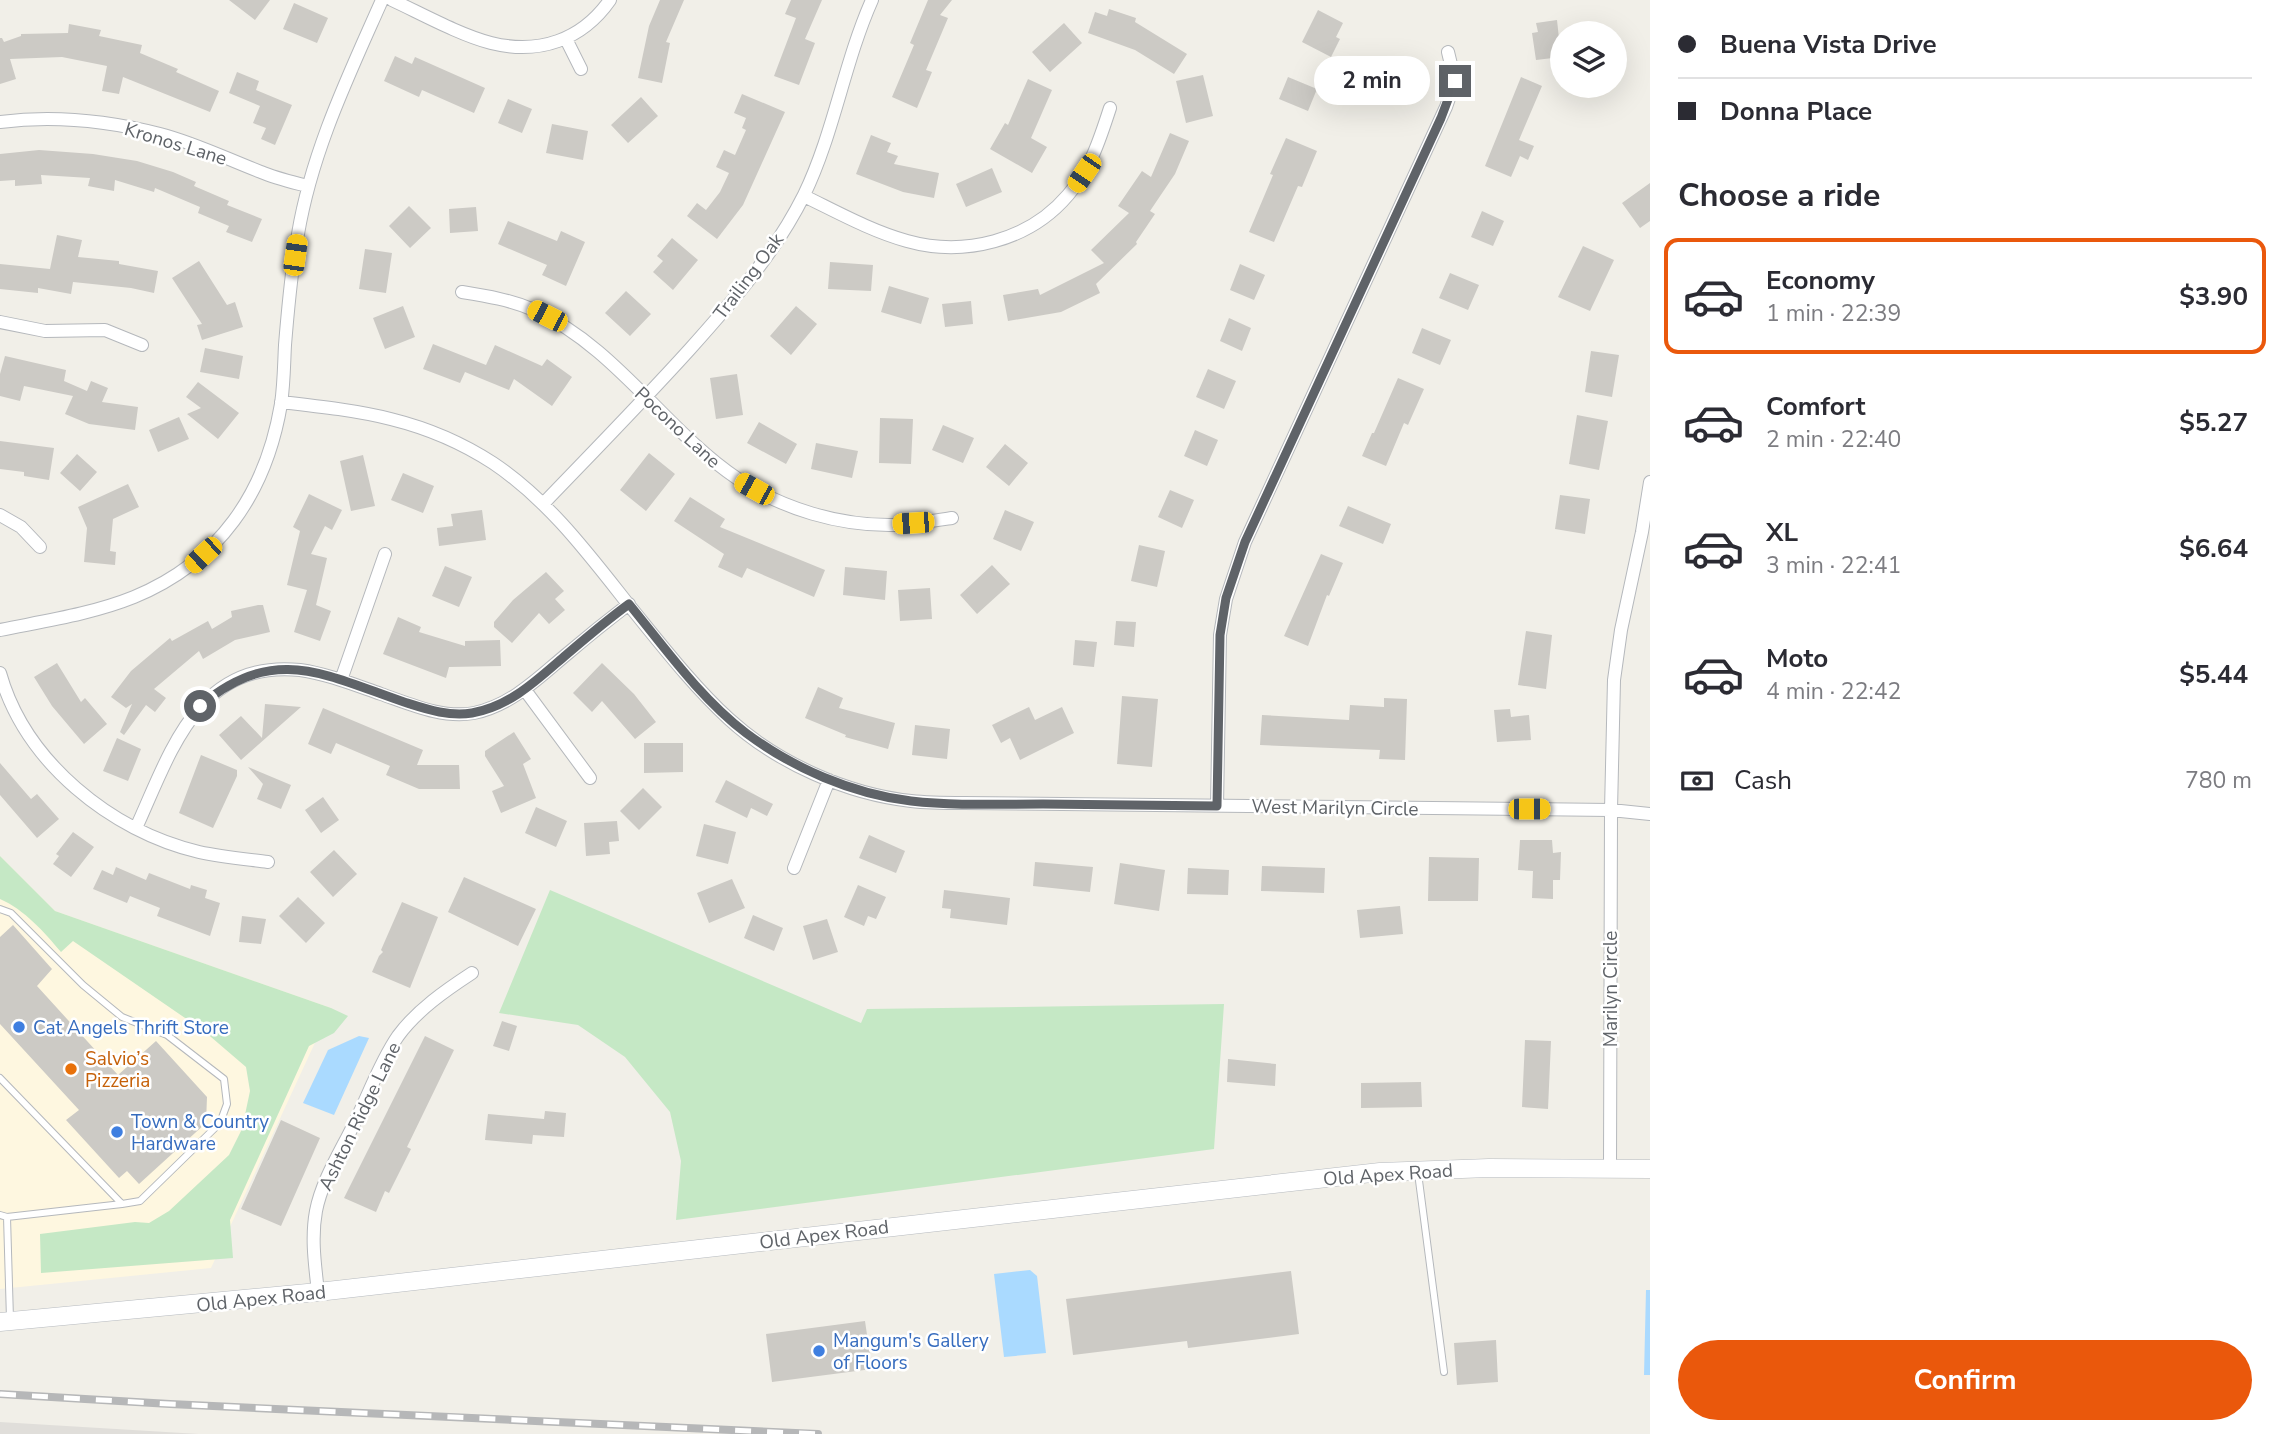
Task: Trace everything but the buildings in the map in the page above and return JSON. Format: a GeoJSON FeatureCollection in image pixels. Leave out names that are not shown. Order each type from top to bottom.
{"type":"FeatureCollection","features":[{"type":"Feature","properties":{"kind":"main road","name":"Old Apex Road"},"geometry":{"type":"LineString","coordinates":[[5,1322],[318,1292],[1298,1180],[1489,1168],[1650,1169]]}},
{"type":"Feature","properties":{"kind":"street"},"geometry":{"type":"LineString","coordinates":[[0,630],[103,607],[133,598],[163,584],[192,565],[226,532],[250,498],[262,474],[281,402],[292,275],[307,186],[327,124],[382,0]]}},
{"type":"Feature","properties":{"kind":"street"},"geometry":{"type":"LineString","coordinates":[[392,0],[491,43],[531,46],[566,39],[584,29],[610,0]]}},
{"type":"Feature","properties":{"kind":"street","name":"Trailing Oak"},"geometry":{"type":"LineString","coordinates":[[544,503],[739,295],[780,237],[804,196],[834,118],[872,0]]}},
{"type":"Feature","properties":{"kind":"street"},"geometry":{"type":"LineString","coordinates":[[566,39],[581,69]]}},
{"type":"Feature","properties":{"kind":"street"},"geometry":{"type":"LineString","coordinates":[[1217,806],[1220,635],[1226,598],[1245,542],[1446,107],[1455,81],[1448,52]]}},
{"type":"Feature","properties":{"kind":"street"},"geometry":{"type":"LineString","coordinates":[[804,196],[881,233],[909,242],[962,247],[989,244],[1037,223],[1070,194],[1096,149],[1110,108]]}},
{"type":"Feature","properties":{"kind":"street","name":"Kronos Lane"},"geometry":{"type":"LineString","coordinates":[[0,122],[64,120],[108,123],[161,134],[263,173],[307,186]]}},
{"type":"Feature","properties":{"kind":"street","name":"Pocono Lane"},"geometry":{"type":"LineString","coordinates":[[462,292],[512,302],[559,323],[582,339],[707,456],[738,480],[769,497],[799,509],[860,523],[892,525],[952,518]]}},
{"type":"Feature","properties":{"kind":"street"},"geometry":{"type":"LineString","coordinates":[[0,321],[46,331],[105,330],[142,345]]}},
{"type":"Feature","properties":{"kind":"street","name":"West Marilyn Circle"},"geometry":{"type":"LineString","coordinates":[[281,402],[382,415],[451,439],[491,462],[544,503],[595,560],[706,696],[731,721],[770,749],[829,779],[861,790],[910,801],[964,803],[1611,810]]}},
{"type":"Feature","properties":{"kind":"street","name":"Marilyn Circle"},"geometry":{"type":"LineString","coordinates":[[1610,1168],[1611,745],[1616,658],[1646,533],[1650,482]]}},
{"type":"Feature","properties":{"kind":"street"},"geometry":{"type":"LineString","coordinates":[[0,515],[21,527],[40,547]]}},
{"type":"Feature","properties":{"kind":"street"},"geometry":{"type":"LineString","coordinates":[[341,680],[385,554]]}},
{"type":"Feature","properties":{"kind":"street"},"geometry":{"type":"LineString","coordinates":[[136,828],[178,736],[200,706],[230,683],[268,670],[302,670],[341,680],[418,707],[455,714],[471,713],[524,691],[629,604]]}},
{"type":"Feature","properties":{"kind":"street"},"geometry":{"type":"LineString","coordinates":[[0,673],[17,716],[48,759],[65,778],[108,812],[168,842],[198,851],[268,862]]}},
{"type":"Feature","properties":{"kind":"street"},"geometry":{"type":"LineString","coordinates":[[524,691],[590,778]]}},
{"type":"Feature","properties":{"kind":"street"},"geometry":{"type":"LineString","coordinates":[[794,868],[829,779]]}},
{"type":"Feature","properties":{"kind":"street"},"geometry":{"type":"LineString","coordinates":[[1611,810],[1650,814]]}},
{"type":"Feature","properties":{"kind":"street","name":"Ashton Ridge Lane"},"geometry":{"type":"LineString","coordinates":[[318,1292],[314,1261],[316,1211],[320,1196],[358,1115],[398,1035],[446,989],[472,973]]}},
{"type":"Feature","properties":{"kind":"lane"},"geometry":{"type":"LineString","coordinates":[[0,909],[11,913],[83,985],[122,1017],[167,1035],[224,1079],[227,1104],[220,1123],[140,1201],[3,1216],[5,1322]]}},
{"type":"Feature","properties":{"kind":"lane"},"geometry":{"type":"LineString","coordinates":[[0,1078],[122,1204]]}},
{"type":"Feature","properties":{"kind":"lane"},"geometry":{"type":"LineString","coordinates":[[1418,1171],[1444,1372]]}},
{"type":"Feature","properties":{"kind":"shaded area"},"geometry":{"type":"Polygon","coordinates":[[[0,856],[55,911],[331,1008],[211,1268],[0,1289],[0,856]]]}},
{"type":"Feature","properties":{"kind":"shaded area"},"geometry":{"type":"Polygon","coordinates":[[[0,1422],[199,1434],[0,1434],[0,1422]]]}},
{"type":"Feature","properties":{"kind":"green space"},"geometry":{"type":"Polygon","coordinates":[[[0,856],[55,911],[348,1016],[334,1033],[309,1046],[230,1220],[233,1258],[41,1273],[40,1234],[135,1222],[149,1223],[169,1211],[229,1155],[242,1129],[250,1091],[246,1067],[204,1031],[73,941],[61,952],[26,915],[0,899],[0,856]]]}},
{"type":"Feature","properties":{"kind":"green space"},"geometry":{"type":"Polygon","coordinates":[[[550,890],[861,1023],[867,1009],[1224,1004],[1214,1149],[676,1220],[681,1161],[670,1112],[625,1057],[578,1025],[499,1013],[550,890]]]}},
{"type":"Feature","properties":{"kind":"water"},"geometry":{"type":"Polygon","coordinates":[[[359,1036],[369,1038],[334,1115],[303,1103],[328,1050],[359,1036]]]}},
{"type":"Feature","properties":{"kind":"water"},"geometry":{"type":"Polygon","coordinates":[[[1030,1270],[1037,1276],[1046,1353],[1004,1357],[994,1274],[1030,1270]]]}},
{"type":"Feature","properties":{"kind":"water"},"geometry":{"type":"Polygon","coordinates":[[[1646,1290],[1650,1290],[1650,1375],[1644,1375],[1646,1290]]]}},
{"type":"Feature","properties":{"kind":"railway"},"geometry":{"type":"LineString","coordinates":[[0,1394],[818,1434]]}},
{"type":"Feature","properties":{"kind":"place","name":"Cat Angels Thrift Store"},"geometry":{"type":"Point","coordinates":[19,1027]}},
{"type":"Feature","properties":{"kind":"place","name":"Salvio’s Pizzeria"},"geometry":{"type":"Point","coordinates":[71,1069]}},
{"type":"Feature","properties":{"kind":"place","name":"Town & Country Hardware"},"geometry":{"type":"Point","coordinates":[117,1132]}},
{"type":"Feature","properties":{"kind":"place","name":"Mangum's Gallery of Floors"},"geometry":{"type":"Point","coordinates":[819,1351]}},
{"type":"Feature","properties":{"kind":"route"},"geometry":{"type":"LineString","coordinates":[[200,706],[230,683],[268,670],[286,669],[321,674],[438,712],[471,713],[500,704],[524,691],[629,604],[706,696],[731,721],[784,757],[845,785],[910,801],[1217,806],[1220,635],[1226,598],[1233,576],[1245,542],[1441,118],[1455,81]]}}]}
